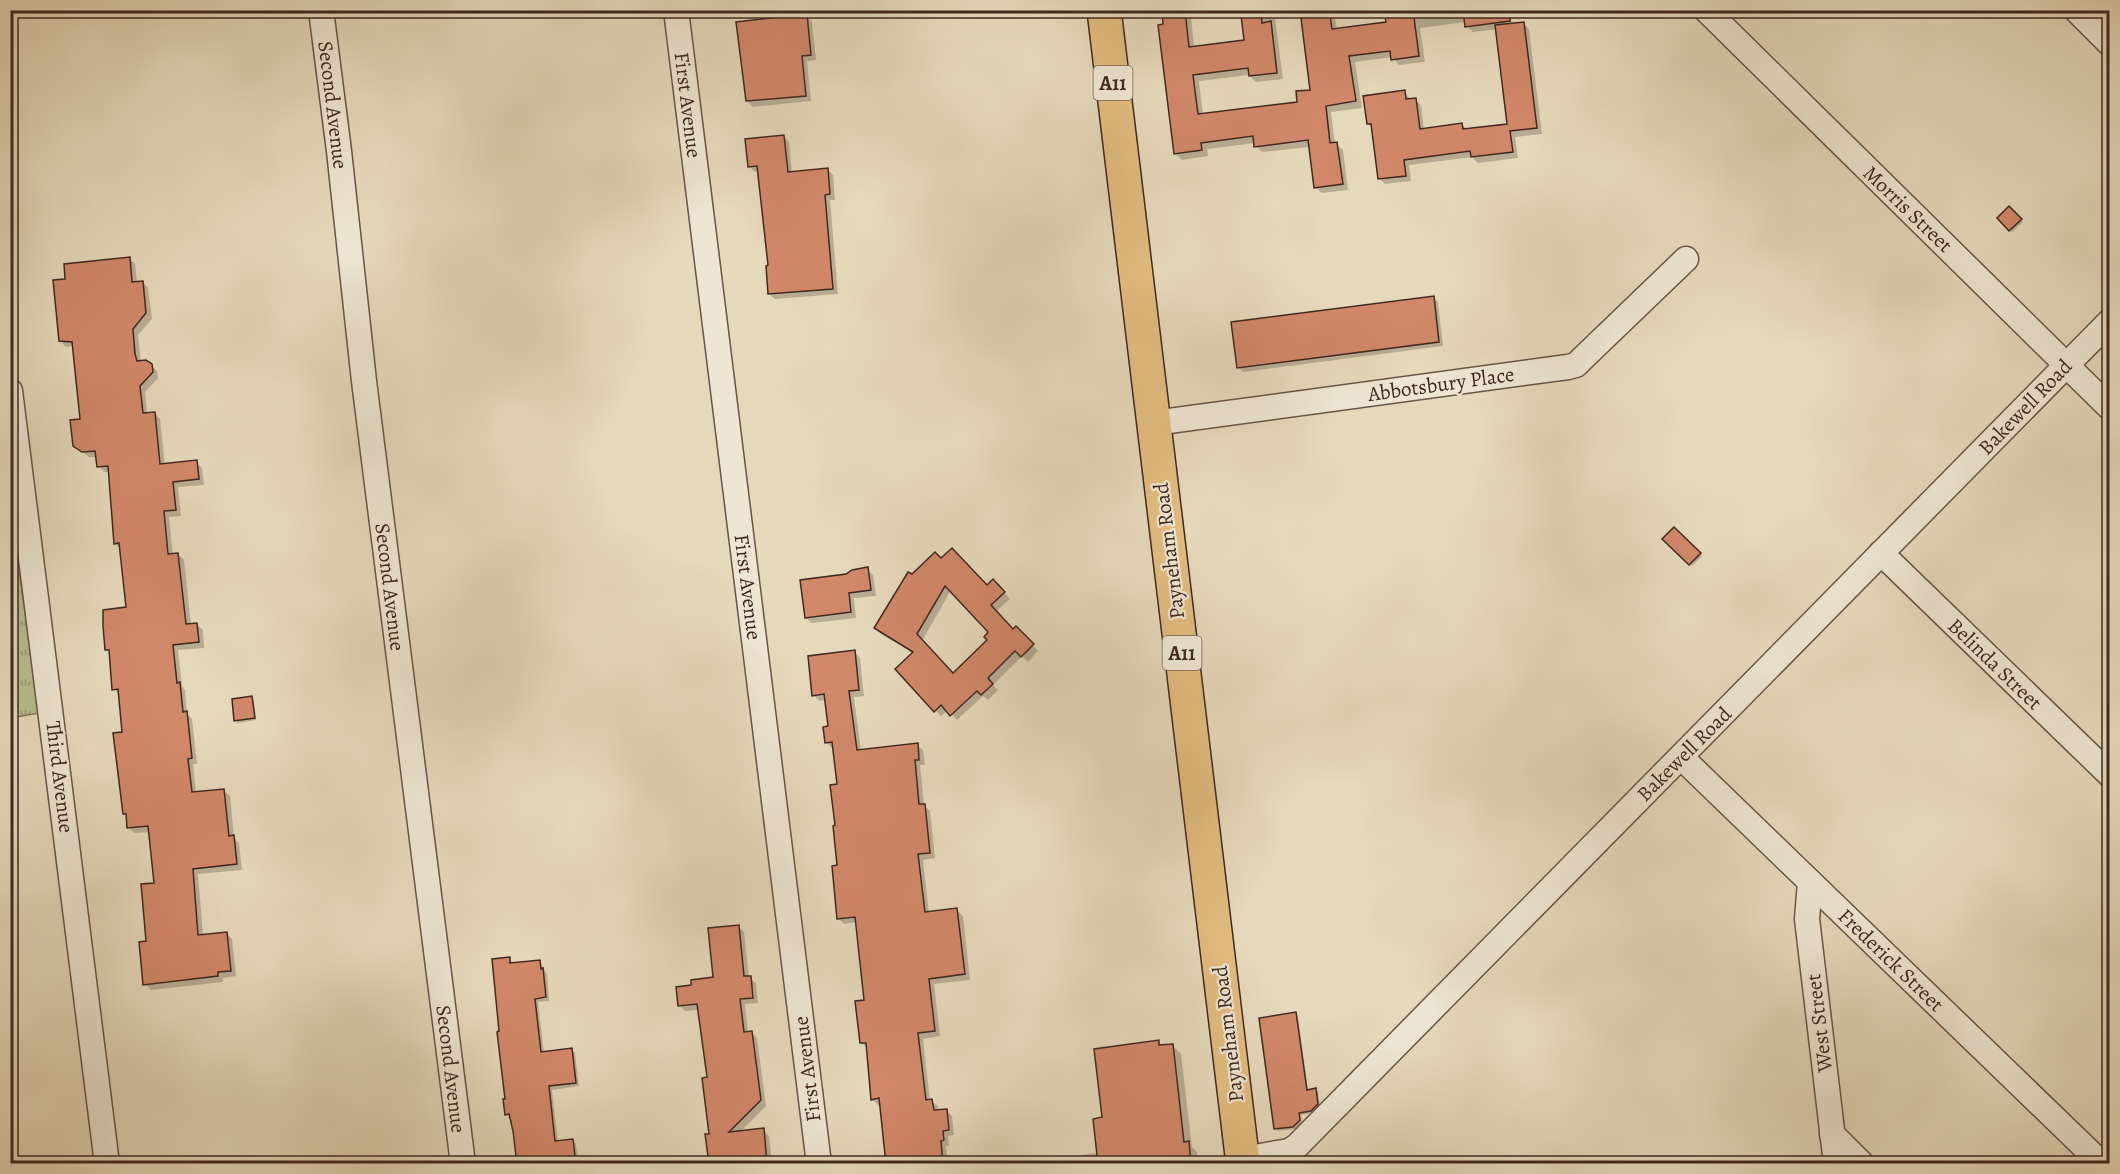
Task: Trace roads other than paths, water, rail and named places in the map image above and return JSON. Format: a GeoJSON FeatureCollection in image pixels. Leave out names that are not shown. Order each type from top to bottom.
{"type":"FeatureCollection","features":[{"type":"Feature","properties":{"kind":"main road","name":"Payneham Road"},"geometry":{"type":"LineString","coordinates":[[1104,10],[1243,1161]]}},
{"type":"Feature","properties":{"kind":"street","name":"Second Avenue"},"geometry":{"type":"LineString","coordinates":[[321,10],[364,381],[463,1164]]}},
{"type":"Feature","properties":{"kind":"street","name":"First Avenue"},"geometry":{"type":"LineString","coordinates":[[676,10],[819,1164]]}},
{"type":"Feature","properties":{"kind":"street","name":"Morris Street"},"geometry":{"type":"LineString","coordinates":[[1706,10],[2109,408]]}},
{"type":"Feature","properties":{"kind":"street"},"geometry":{"type":"LineString","coordinates":[[2076,10],[2109,44]]}},
{"type":"Feature","properties":{"kind":"street","name":"Abbotsbury Place"},"geometry":{"type":"LineString","coordinates":[[1154,423],[1576,365],[1686,259]]}},
{"type":"Feature","properties":{"kind":"street","name":"Bakewell Road"},"geometry":{"type":"LineString","coordinates":[[1243,1161],[1297,1146],[2109,321]]}},
{"type":"Feature","properties":{"kind":"street","name":"Third Avenue"},"geometry":{"type":"LineString","coordinates":[[10,391],[107,1164]]}},
{"type":"Feature","properties":{"kind":"street","name":"Belinda Street"},"geometry":{"type":"LineString","coordinates":[[1881,554],[2109,776]]}},
{"type":"Feature","properties":{"kind":"street","name":"Frederick Street"},"geometry":{"type":"LineString","coordinates":[[1681,757],[2102,1164]]}},
{"type":"Feature","properties":{"kind":"street","name":"West Street"},"geometry":{"type":"LineString","coordinates":[[1810,882],[1807,919],[1836,1164]]}},
{"type":"Feature","properties":{"kind":"street"},"geometry":{"type":"LineString","coordinates":[[1832,1134],[1862,1164]]}}]}
